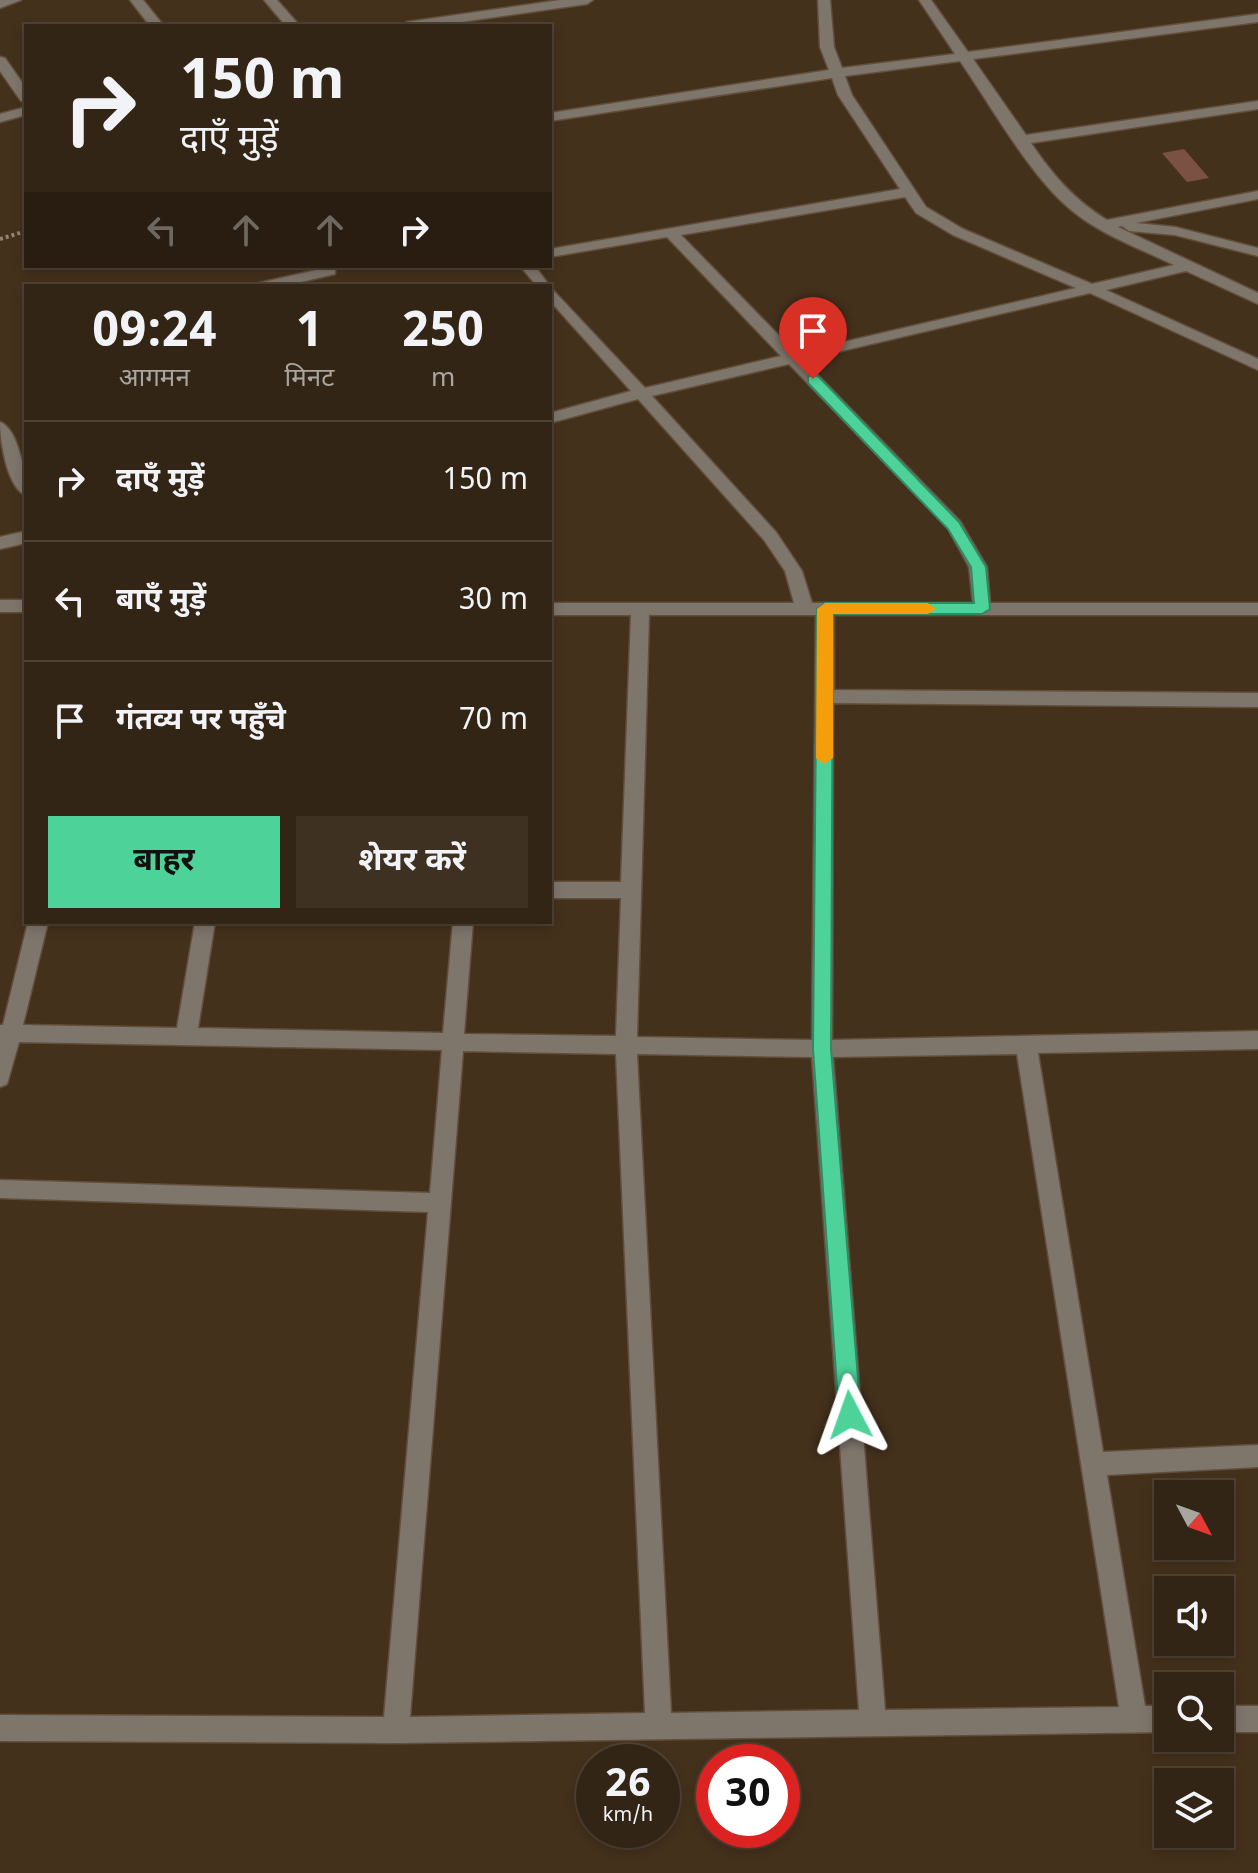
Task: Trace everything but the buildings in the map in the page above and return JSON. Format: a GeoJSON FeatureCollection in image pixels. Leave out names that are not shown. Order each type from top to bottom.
{"type":"FeatureCollection","features":[{"type":"Feature","properties":{"kind":"street"},"geometry":{"type":"LineString","coordinates":[[0,4],[15,0]]}},
{"type":"Feature","properties":{"kind":"street"},"geometry":{"type":"LineString","coordinates":[[136,0],[155,24]]}},
{"type":"Feature","properties":{"kind":"street"},"geometry":{"type":"LineString","coordinates":[[270,0],[291,24]]}},
{"type":"Feature","properties":{"kind":"street"},"geometry":{"type":"LineString","coordinates":[[421,24],[587,0]]}},
{"type":"Feature","properties":{"kind":"street"},"geometry":{"type":"LineString","coordinates":[[824,0],[827,47],[845,95],[921,210],[958,232],[1258,365]]}},
{"type":"Feature","properties":{"kind":"street"},"geometry":{"type":"LineString","coordinates":[[925,0],[968,58],[1048,178],[1080,210],[1258,299]]}},
{"type":"Feature","properties":{"kind":"street"},"geometry":{"type":"LineString","coordinates":[[552,117],[837,73],[1258,18]]}},
{"type":"Feature","properties":{"kind":"street"},"geometry":{"type":"LineString","coordinates":[[0,61],[24,95]]}},
{"type":"Feature","properties":{"kind":"street"},"geometry":{"type":"LineString","coordinates":[[1023,140],[1258,105]]}},
{"type":"Feature","properties":{"kind":"street"},"geometry":{"type":"LineString","coordinates":[[0,118],[24,112]]}},
{"type":"Feature","properties":{"kind":"street"},"geometry":{"type":"LineString","coordinates":[[552,253],[908,192]]}},
{"type":"Feature","properties":{"kind":"street"},"geometry":{"type":"LineString","coordinates":[[1105,225],[1258,195]]}},
{"type":"Feature","properties":{"kind":"street"},"geometry":{"type":"LineString","coordinates":[[1105,225],[1175,231],[1258,252]]}},
{"type":"Feature","properties":{"kind":"street"},"geometry":{"type":"LineString","coordinates":[[670,232],[954,525],[978,567],[982,609]]}},
{"type":"Feature","properties":{"kind":"street"},"geometry":{"type":"LineString","coordinates":[[552,417],[639,394],[1188,266]]}},
{"type":"Feature","properties":{"kind":"street"},"geometry":{"type":"LineString","coordinates":[[271,284],[328,268],[342,284]]}},
{"type":"Feature","properties":{"kind":"street"},"geometry":{"type":"LineString","coordinates":[[529,268],[543,284]]}},
{"type":"Feature","properties":{"kind":"street"},"geometry":{"type":"LineString","coordinates":[[552,294],[770,536],[815,609],[825,696],[822,1049],[873,1721]]}},
{"type":"Feature","properties":{"kind":"street"},"geometry":{"type":"LineString","coordinates":[[0,427],[24,485]]}},
{"type":"Feature","properties":{"kind":"street"},"geometry":{"type":"LineString","coordinates":[[0,543],[24,537]]}},
{"type":"Feature","properties":{"kind":"street"},"geometry":{"type":"LineString","coordinates":[[0,606],[24,606]]}},
{"type":"Feature","properties":{"kind":"street"},"geometry":{"type":"LineString","coordinates":[[555,609],[1258,609]]}},
{"type":"Feature","properties":{"kind":"street"},"geometry":{"type":"LineString","coordinates":[[640,609],[626,1045],[659,1725]]}},
{"type":"Feature","properties":{"kind":"street"},"geometry":{"type":"LineString","coordinates":[[825,696],[1258,700]]}},
{"type":"Feature","properties":{"kind":"street"},"geometry":{"type":"LineString","coordinates":[[552,890],[631,890]]}},
{"type":"Feature","properties":{"kind":"street"},"geometry":{"type":"LineString","coordinates":[[0,1078],[6,1033],[37,924]]}},
{"type":"Feature","properties":{"kind":"street"},"geometry":{"type":"LineString","coordinates":[[186,1036],[205,924]]}},
{"type":"Feature","properties":{"kind":"street"},"geometry":{"type":"LineString","coordinates":[[396,1730],[463,924]]}},
{"type":"Feature","properties":{"kind":"street"},"geometry":{"type":"LineString","coordinates":[[6,1033],[822,1049],[1258,1040]]}},
{"type":"Feature","properties":{"kind":"street"},"geometry":{"type":"LineString","coordinates":[[1026,1045],[1134,1719]]}},
{"type":"Feature","properties":{"kind":"street"},"geometry":{"type":"LineString","coordinates":[[0,1189],[439,1203]]}},
{"type":"Feature","properties":{"kind":"street"},"geometry":{"type":"LineString","coordinates":[[1093,1464],[1258,1456]]}},
{"type":"Feature","properties":{"kind":"street"},"geometry":{"type":"LineString","coordinates":[[0,1728],[396,1730],[1154,1719]]}},
{"type":"Feature","properties":{"kind":"street"},"geometry":{"type":"LineString","coordinates":[[1234,1719],[1258,1719]]}},
{"type":"Feature","properties":{"kind":"path"},"geometry":{"type":"LineString","coordinates":[[0,239],[24,232]]}},
{"type":"Feature","properties":{"kind":"slow traffic"},"geometry":{"type":"LineString","coordinates":[[824,758],[825,609],[928,609]]}},
{"type":"Feature","properties":{"kind":"route"},"geometry":{"type":"LineString","coordinates":[[813,379],[954,525],[978,567],[982,609],[825,609],[822,1049],[850,1415]]}}]}
